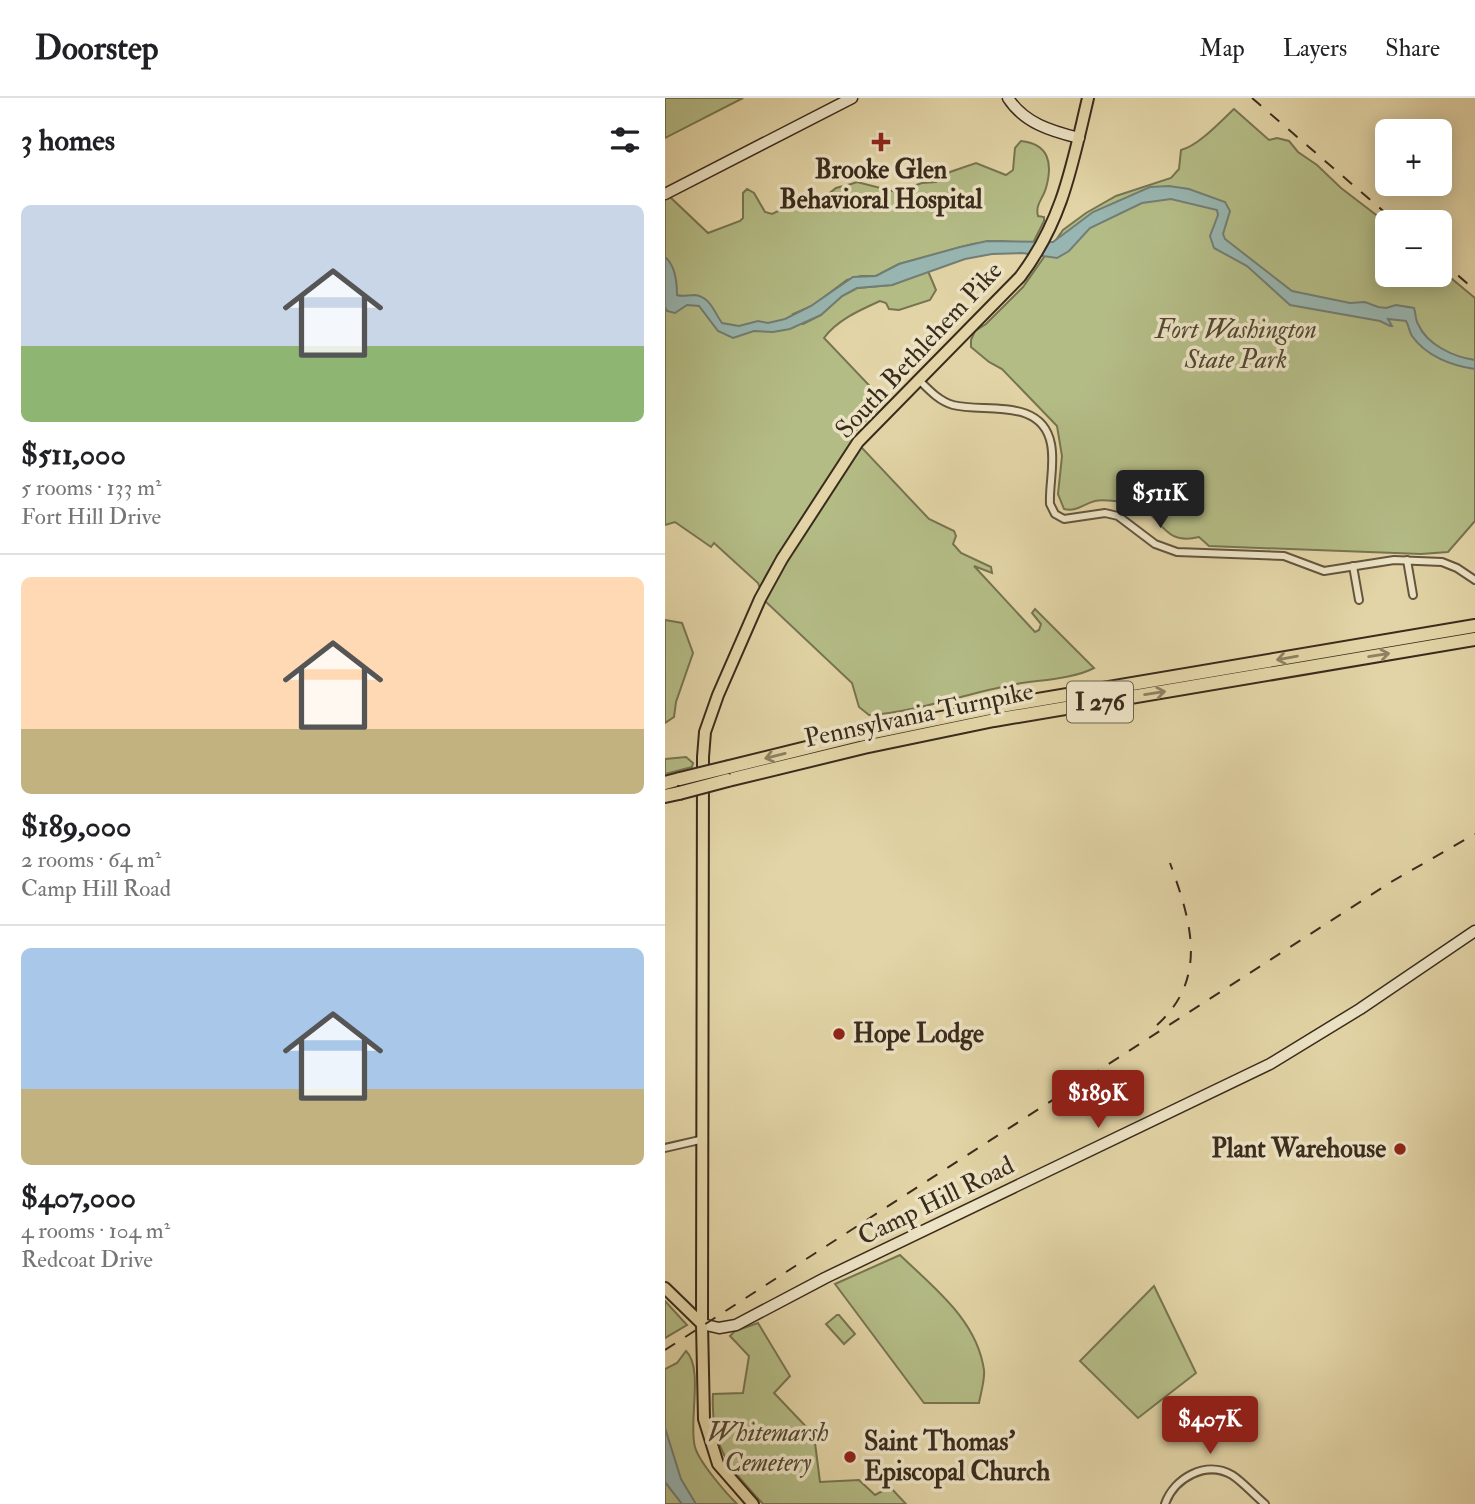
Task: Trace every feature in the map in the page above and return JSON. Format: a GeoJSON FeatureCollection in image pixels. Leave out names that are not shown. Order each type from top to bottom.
{"type":"FeatureCollection","features":[{"type":"Feature","properties":{"kind":"highway","name":"Pennsylvania Turnpike"},"geometry":{"type":"LineString","coordinates":[[665,783],[859,735],[977,711],[1475,626]]}},
{"type":"Feature","properties":{"kind":"highway","name":"Pennsylvania Turnpike"},"geometry":{"type":"LineString","coordinates":[[665,796],[864,747],[981,723],[1475,639]]}},
{"type":"Feature","properties":{"kind":"main road","name":"South Bethlehem Pike"},"geometry":{"type":"LineString","coordinates":[[754,1504],[718,1464],[707,1433],[703,1403],[705,732],[723,682],[764,592],[782,559],[858,442],[1020,277],[1032,260],[1066,191],[1088,98]]}},
{"type":"Feature","properties":{"kind":"main road"},"geometry":{"type":"LineString","coordinates":[[665,1289],[702,1324]]}},
{"type":"Feature","properties":{"kind":"main road"},"geometry":{"type":"LineString","coordinates":[[681,1304],[696,1302],[703,1295]]}},
{"type":"Feature","properties":{"kind":"street"},"geometry":{"type":"LineString","coordinates":[[665,194],[852,98]]}},
{"type":"Feature","properties":{"kind":"street"},"geometry":{"type":"LineString","coordinates":[[1007,98],[1018,111],[1034,122],[1079,138]]}},
{"type":"Feature","properties":{"kind":"street"},"geometry":{"type":"LineString","coordinates":[[919,380],[950,404],[1012,409],[1037,421],[1051,441],[1050,504],[1055,514],[1061,518],[1113,514],[1130,523],[1155,544],[1177,552],[1284,556],[1320,570],[1407,559],[1448,563],[1473,576]]}},
{"type":"Feature","properties":{"kind":"street"},"geometry":{"type":"LineString","coordinates":[[1407,559],[1413,595]]}},
{"type":"Feature","properties":{"kind":"street"},"geometry":{"type":"LineString","coordinates":[[1353,566],[1359,600]]}},
{"type":"Feature","properties":{"kind":"street","name":"Camp Hill Road"},"geometry":{"type":"LineString","coordinates":[[702,1324],[719,1328],[736,1325],[825,1278],[1270,1064],[1360,1009],[1475,931]]}},
{"type":"Feature","properties":{"kind":"street"},"geometry":{"type":"LineString","coordinates":[[665,1148],[704,1139]]}},
{"type":"Feature","properties":{"kind":"street"},"geometry":{"type":"LineString","coordinates":[[1165,1504],[1177,1484],[1192,1473],[1208,1469],[1232,1475],[1265,1504]]}},
{"type":"Feature","properties":{"kind":"green space"},"geometry":{"type":"Polygon","coordinates":[[[665,98],[743,98],[665,138],[665,98]]]}},
{"type":"Feature","properties":{"kind":"green space","name":"Fort Washington State Park"},"geometry":{"type":"Polygon","coordinates":[[[1234,109],[1269,140],[1277,138],[1289,141],[1298,152],[1375,214],[1375,287],[1452,287],[1452,279],[1475,298],[1475,521],[1448,552],[1421,554],[1209,546],[1199,537],[1186,539],[1169,533],[1151,514],[1134,504],[1099,500],[1076,509],[1064,509],[1058,494],[1062,456],[1057,426],[1002,369],[971,347],[975,331],[986,324],[1023,287],[1063,230],[1116,196],[1171,178],[1179,169],[1181,150],[1202,139],[1234,109]]]}},
{"type":"Feature","properties":{"kind":"green space"},"geometry":{"type":"Polygon","coordinates":[[[1021,141],[1038,146],[1047,156],[1049,163],[1046,188],[1038,208],[1038,216],[1044,217],[1044,221],[1033,243],[997,241],[973,244],[899,264],[876,276],[847,280],[812,306],[793,314],[803,324],[821,315],[842,296],[857,288],[892,285],[928,271],[936,290],[930,300],[899,310],[889,309],[886,303],[880,301],[842,321],[824,338],[885,402],[853,433],[862,448],[929,519],[954,531],[956,536],[953,544],[961,553],[991,567],[992,573],[974,566],[1035,632],[1041,624],[1032,613],[1035,609],[1094,668],[1066,677],[1011,685],[922,707],[869,715],[859,707],[852,683],[766,602],[758,583],[714,543],[711,547],[675,522],[665,525],[665,198],[669,196],[708,233],[743,218],[743,193],[747,189],[754,193],[765,212],[772,214],[789,206],[821,200],[836,188],[857,182],[896,192],[922,183],[936,182],[947,173],[976,163],[1006,175],[1013,170],[1015,148],[1021,141]]]}},
{"type":"Feature","properties":{"kind":"green space"},"geometry":{"type":"Polygon","coordinates":[[[665,620],[682,623],[693,653],[676,702],[674,717],[665,723],[665,620]]]}},
{"type":"Feature","properties":{"kind":"green space"},"geometry":{"type":"Polygon","coordinates":[[[686,757],[693,763],[692,767],[665,774],[665,759],[686,757]]]}},
{"type":"Feature","properties":{"kind":"green space"},"geometry":{"type":"Polygon","coordinates":[[[900,1255],[952,1306],[973,1336],[984,1370],[979,1403],[924,1403],[835,1284],[900,1255]]]}},
{"type":"Feature","properties":{"kind":"green space"},"geometry":{"type":"Polygon","coordinates":[[[1154,1286],[1196,1373],[1138,1418],[1080,1361],[1154,1286]]]}},
{"type":"Feature","properties":{"kind":"green space"},"geometry":{"type":"Polygon","coordinates":[[[665,1301],[687,1325],[665,1338],[665,1301]]]}},
{"type":"Feature","properties":{"kind":"green space"},"geometry":{"type":"Polygon","coordinates":[[[837,1315],[855,1334],[844,1344],[826,1324],[837,1315]]]}},
{"type":"Feature","properties":{"kind":"green space","name":"Whitemarsh Cemetery"},"geometry":{"type":"Polygon","coordinates":[[[758,1323],[790,1376],[774,1393],[814,1435],[820,1482],[859,1480],[875,1495],[890,1487],[906,1504],[763,1504],[740,1479],[719,1442],[713,1412],[713,1394],[743,1393],[749,1356],[730,1336],[735,1331],[758,1323]]]}},
{"type":"Feature","properties":{"kind":"green space"},"geometry":{"type":"Polygon","coordinates":[[[686,1351],[694,1370],[695,1447],[707,1469],[737,1504],[665,1504],[665,1369],[677,1363],[686,1351]]]}},
{"type":"Feature","properties":{"kind":"water"},"geometry":{"type":"Polygon","coordinates":[[[1150,187],[1189,189],[1225,202],[1230,211],[1223,234],[1225,239],[1292,291],[1350,303],[1365,302],[1378,307],[1396,305],[1414,308],[1422,331],[1434,344],[1450,353],[1475,360],[1475,369],[1449,363],[1432,354],[1412,336],[1406,321],[1388,319],[1390,326],[1380,321],[1290,305],[1247,266],[1214,248],[1210,236],[1218,215],[1217,210],[1171,199],[1142,203],[1090,228],[1069,251],[1057,258],[1022,253],[992,254],[965,259],[892,285],[857,288],[842,296],[821,315],[790,329],[754,331],[733,338],[718,331],[699,306],[687,305],[675,313],[667,311],[665,307],[665,257],[673,269],[677,295],[704,298],[722,323],[739,326],[758,321],[768,323],[785,319],[811,306],[853,277],[876,276],[899,264],[987,241],[1053,242],[1093,212],[1150,187]]]}},
{"type":"Feature","properties":{"kind":"water"},"geometry":{"type":"Polygon","coordinates":[[[665,1428],[681,1479],[696,1504],[682,1504],[665,1482],[665,1428]]]}},
{"type":"Feature","properties":{"kind":"railway"},"geometry":{"type":"LineString","coordinates":[[1252,98],[1382,210]]}},
{"type":"Feature","properties":{"kind":"railway"},"geometry":{"type":"LineString","coordinates":[[1452,270],[1475,290]]}},
{"type":"Feature","properties":{"kind":"railway"},"geometry":{"type":"LineString","coordinates":[[665,1350],[1391,882],[1475,834]]}},
{"type":"Feature","properties":{"kind":"railway"},"geometry":{"type":"LineString","coordinates":[[1157,1025],[1173,1007],[1184,988],[1190,968],[1189,927],[1170,863]]}},
{"type":"Feature","properties":{"kind":"place","name":"Brooke Glen Behavioral Hospital"},"geometry":{"type":"Point","coordinates":[881,142]}},
{"type":"Feature","properties":{"kind":"place","name":"Hope Lodge"},"geometry":{"type":"Point","coordinates":[839,1034]}},
{"type":"Feature","properties":{"kind":"place","name":"Plant Warehouse"},"geometry":{"type":"Point","coordinates":[1400,1149]}},
{"type":"Feature","properties":{"kind":"place","name":"Saint Thomas' Episcopal Church"},"geometry":{"type":"Point","coordinates":[850,1457]}}]}
